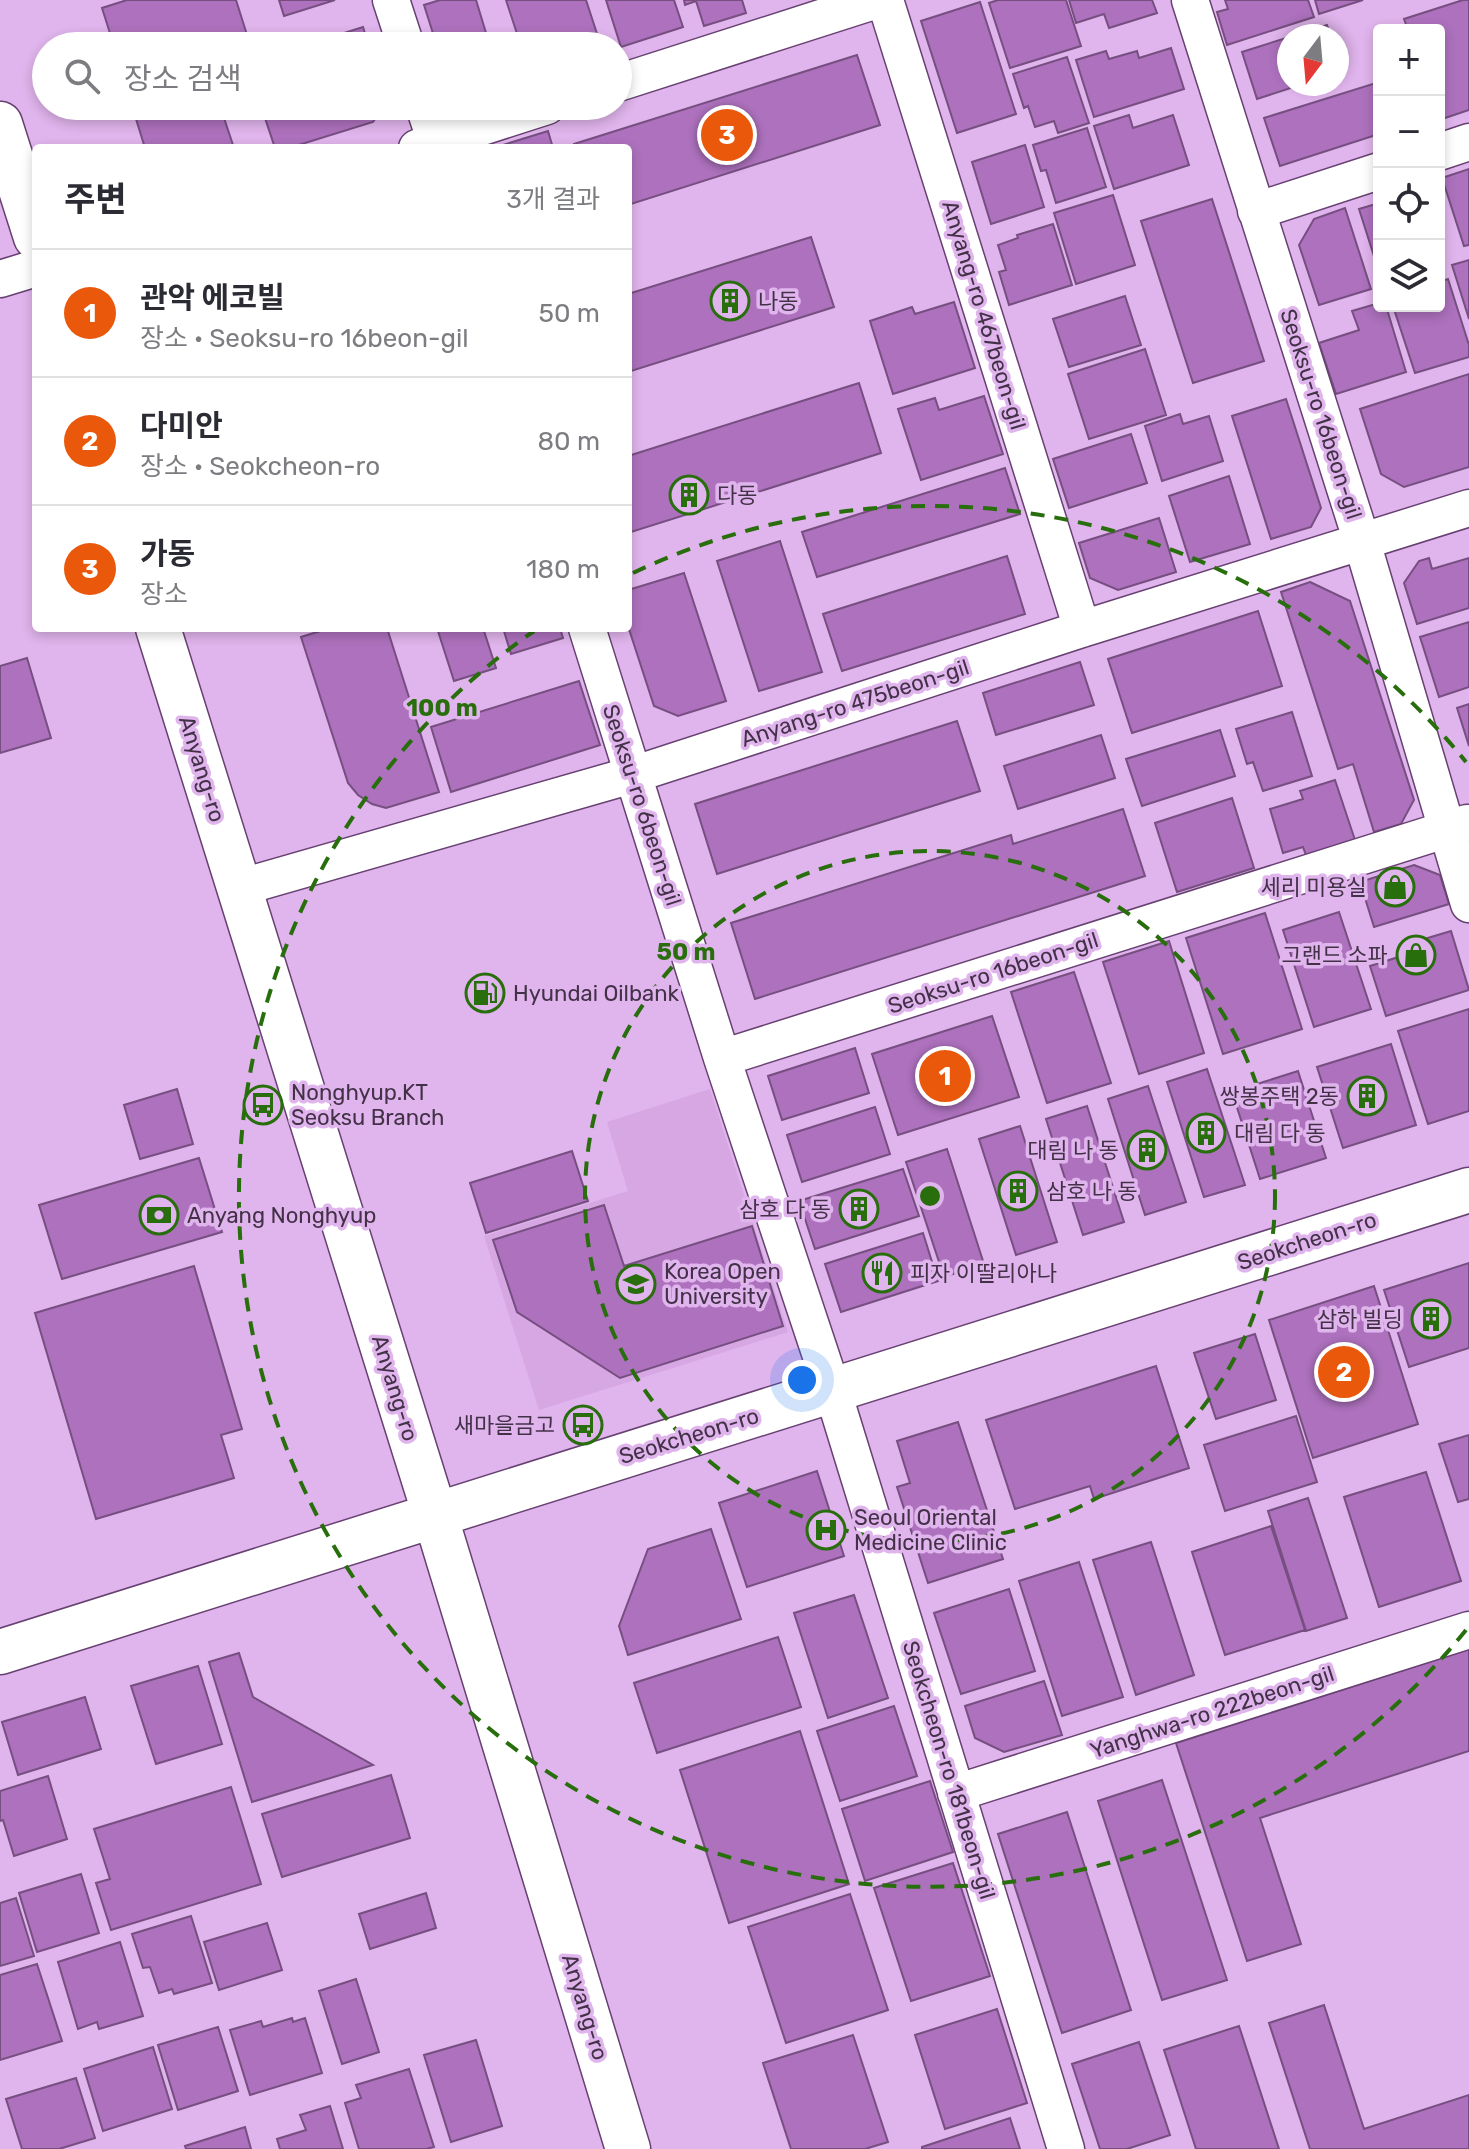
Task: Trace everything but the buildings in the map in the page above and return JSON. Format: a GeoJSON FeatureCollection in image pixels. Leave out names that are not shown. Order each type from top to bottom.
{"type":"FeatureCollection","features":[{"type":"Feature","properties":{"kind":"street"},"geometry":{"type":"LineString","coordinates":[[391,0],[401,32]]}},
{"type":"Feature","properties":{"kind":"street"},"geometry":{"type":"LineString","coordinates":[[632,79],[877,0]]}},
{"type":"Feature","properties":{"kind":"street","name":"Anyang-ro 467beon-gil"},"geometry":{"type":"LineString","coordinates":[[885,0],[1082,629]]}},
{"type":"Feature","properties":{"kind":"street","name":"Seoksu-ro 16beon-gil"},"geometry":{"type":"LineString","coordinates":[[1190,0],[1362,542],[1457,826],[1469,904]]}},
{"type":"Feature","properties":{"kind":"street"},"geometry":{"type":"LineString","coordinates":[[426,120],[430,144]]}},
{"type":"Feature","properties":{"kind":"street"},"geometry":{"type":"LineString","coordinates":[[436,144],[506,120]]}},
{"type":"Feature","properties":{"kind":"street"},"geometry":{"type":"LineString","coordinates":[[0,124],[32,224]]}},
{"type":"Feature","properties":{"kind":"street"},"geometry":{"type":"LineString","coordinates":[[1445,150],[1469,142]]}},
{"type":"Feature","properties":{"kind":"street"},"geometry":{"type":"LineString","coordinates":[[1256,211],[1373,173]]}},
{"type":"Feature","properties":{"kind":"street"},"geometry":{"type":"LineString","coordinates":[[0,279],[32,269]]}},
{"type":"Feature","properties":{"kind":"street","name":"Anyang-ro 475beon-gil"},"geometry":{"type":"LineString","coordinates":[[238,888],[632,775],[1469,508]]}},
{"type":"Feature","properties":{"kind":"street","name":"Anyang-ro"},"geometry":{"type":"LineString","coordinates":[[159,632],[435,1515],[628,2149]]}},
{"type":"Feature","properties":{"kind":"street","name":"Seoksu-ro 6beon-gil"},"geometry":{"type":"LineString","coordinates":[[588,632],[722,1058],[833,1392]]}},
{"type":"Feature","properties":{"kind":"street","name":"Seoksu-ro 16beon-gil"},"geometry":{"type":"LineString","coordinates":[[722,1058],[1457,826]]}},
{"type":"Feature","properties":{"kind":"street","name":"Seokcheon-ro"},"geometry":{"type":"LineString","coordinates":[[0,1652],[1469,1190]]}},
{"type":"Feature","properties":{"kind":"street","name":"Seokcheon-ro 181beon-gil"},"geometry":{"type":"LineString","coordinates":[[833,1392],[1066,2149]]}},
{"type":"Feature","properties":{"kind":"street","name":"Yanghwa-ro 222beon-gil"},"geometry":{"type":"LineString","coordinates":[[956,1793],[1469,1630]]}},
{"type":"Feature","properties":{"kind":"shaded area","name":"Korea Open University"},"geometry":{"type":"Polygon","coordinates":[[[710,1089],[788,1332],[539,1410],[484,1236],[628,1191],[607,1122],[710,1089]]]}},
{"type":"Feature","properties":{"kind":"place","name":"가동"},"geometry":{"type":"Point","coordinates":[727,135]}},
{"type":"Feature","properties":{"kind":"place","name":"나동"},"geometry":{"type":"Point","coordinates":[730,301]}},
{"type":"Feature","properties":{"kind":"place","name":"다동"},"geometry":{"type":"Point","coordinates":[689,495]}},
{"type":"Feature","properties":{"kind":"place","name":"세리 미용실"},"geometry":{"type":"Point","coordinates":[1395,887]}},
{"type":"Feature","properties":{"kind":"place","name":"그랜드 소파"},"geometry":{"type":"Point","coordinates":[1416,955]}},
{"type":"Feature","properties":{"kind":"place","name":"Hyundai Oilbank"},"geometry":{"type":"Point","coordinates":[485,993]}},
{"type":"Feature","properties":{"kind":"place","name":"관악 에코빌"},"geometry":{"type":"Point","coordinates":[945,1076]}},
{"type":"Feature","properties":{"kind":"place","name":"쌍봉주택 2동"},"geometry":{"type":"Point","coordinates":[1367,1096]}},
{"type":"Feature","properties":{"kind":"place","name":"Nonghyup.KT Seoksu Branch"},"geometry":{"type":"Point","coordinates":[263,1105]}},
{"type":"Feature","properties":{"kind":"place","name":"대림 다 동"},"geometry":{"type":"Point","coordinates":[1206,1133]}},
{"type":"Feature","properties":{"kind":"place","name":"대림 나 동"},"geometry":{"type":"Point","coordinates":[1147,1150]}},
{"type":"Feature","properties":{"kind":"place","name":"삼호 나 동"},"geometry":{"type":"Point","coordinates":[1018,1191]}},
{"type":"Feature","properties":{"kind":"place","name":"삼호 다 동"},"geometry":{"type":"Point","coordinates":[859,1209]}},
{"type":"Feature","properties":{"kind":"place","name":"Anyang Nonghyup"},"geometry":{"type":"Point","coordinates":[159,1215]}},
{"type":"Feature","properties":{"kind":"place","name":"피자 이딸리아나"},"geometry":{"type":"Point","coordinates":[882,1273]}},
{"type":"Feature","properties":{"kind":"place","name":"Korea Open University"},"geometry":{"type":"Point","coordinates":[636,1284]}},
{"type":"Feature","properties":{"kind":"place","name":"삼하 빌딩"},"geometry":{"type":"Point","coordinates":[1431,1319]}},
{"type":"Feature","properties":{"kind":"place","name":"다미안"},"geometry":{"type":"Point","coordinates":[1344,1372]}},
{"type":"Feature","properties":{"kind":"place","name":"새마을금고"},"geometry":{"type":"Point","coordinates":[583,1425]}},
{"type":"Feature","properties":{"kind":"place","name":"Seoul Oriental Medicine Clinic"},"geometry":{"type":"Point","coordinates":[826,1530]}}]}
